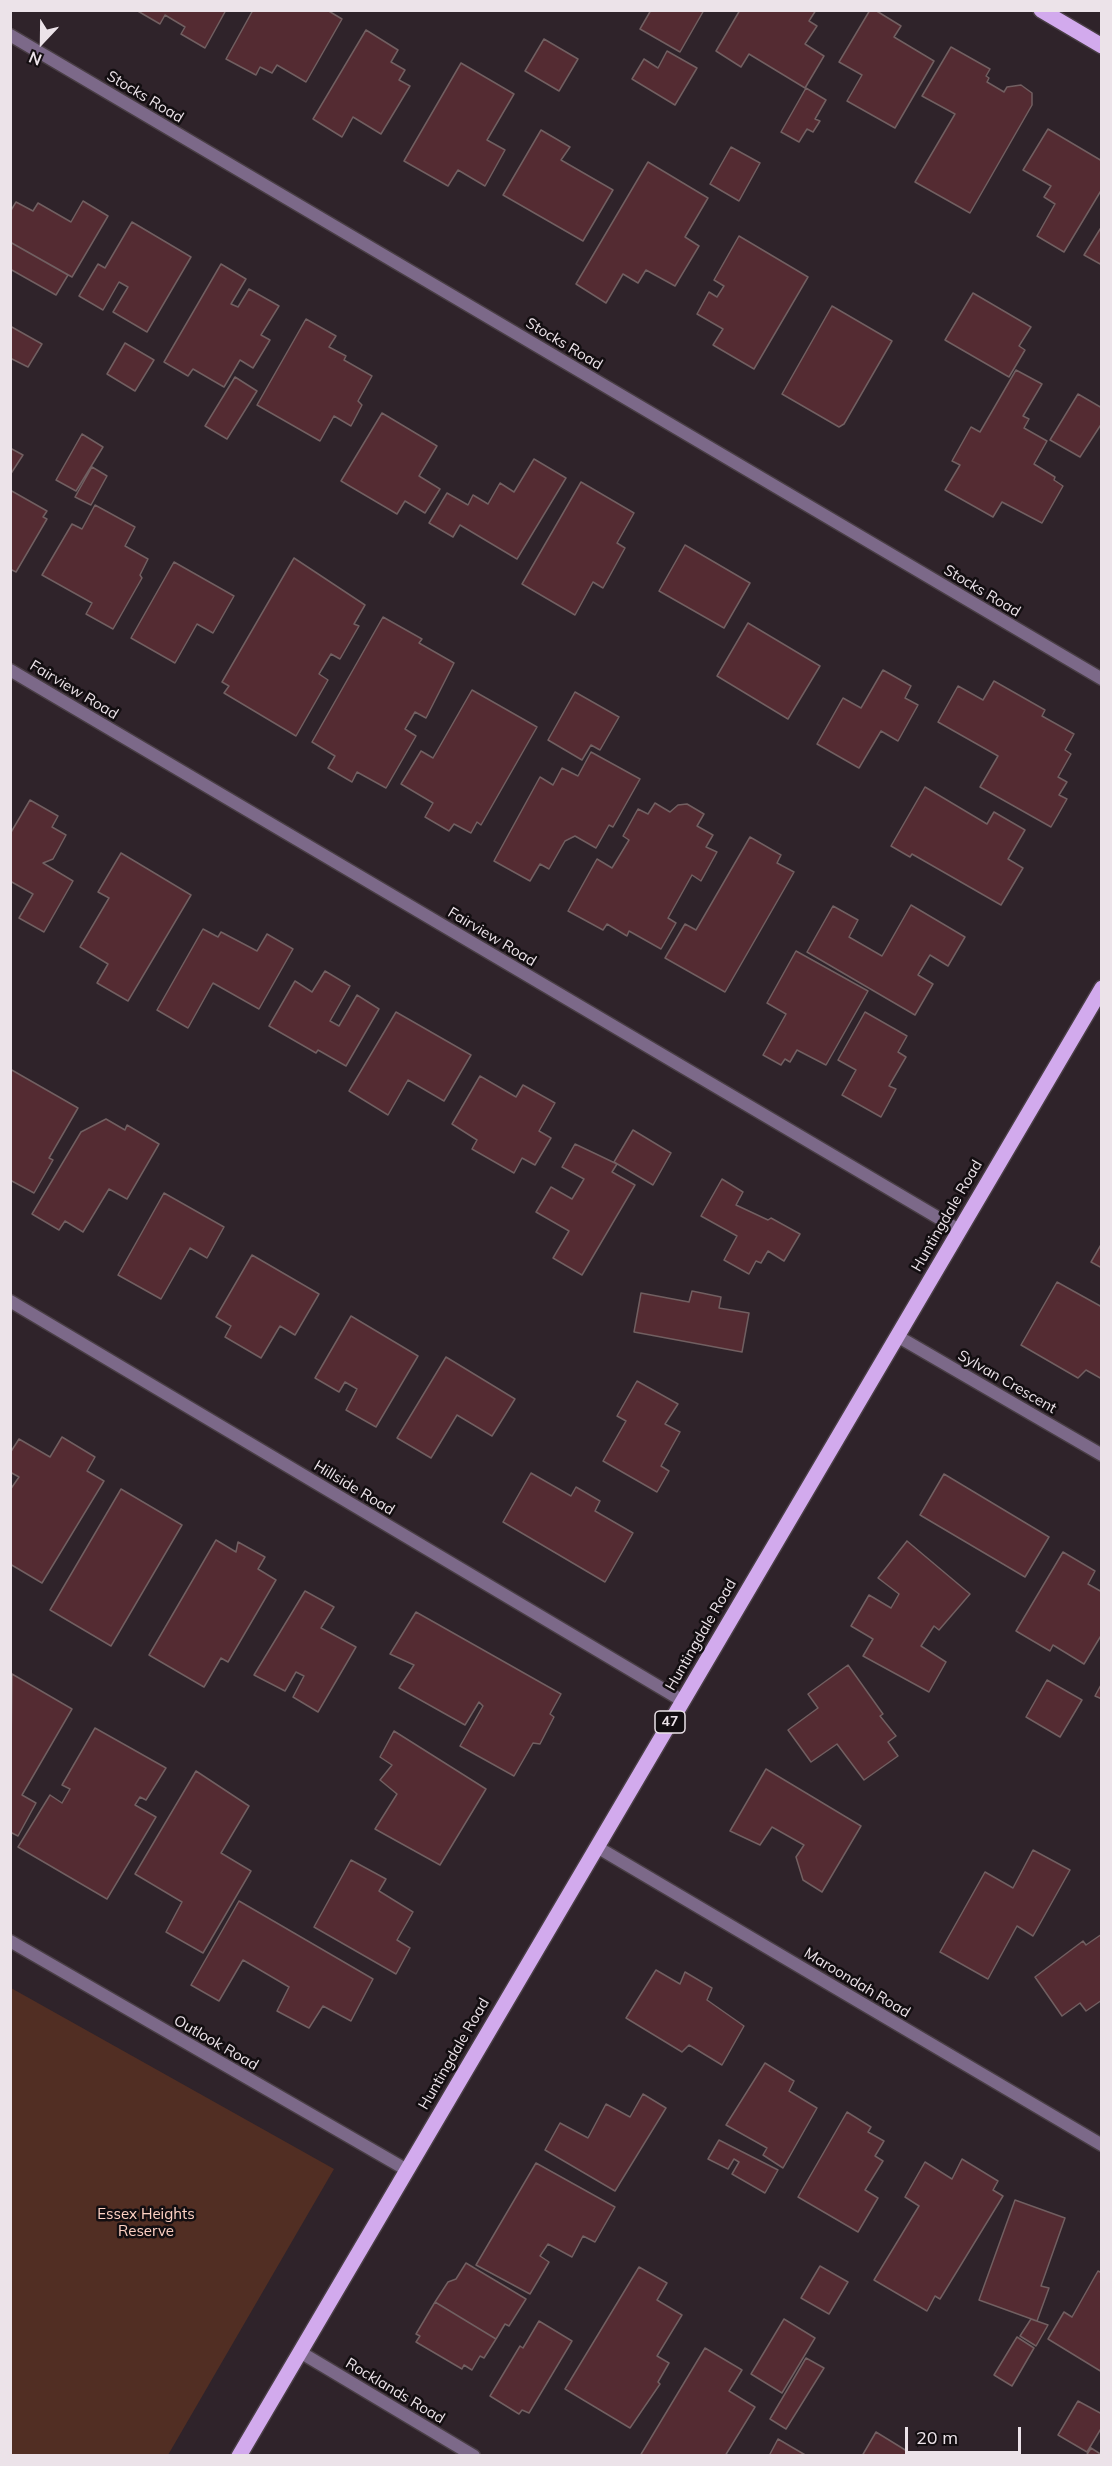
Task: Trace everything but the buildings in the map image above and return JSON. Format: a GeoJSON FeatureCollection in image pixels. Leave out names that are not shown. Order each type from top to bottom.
{"type":"FeatureCollection","features":[{"type":"Feature","properties":{"kind":"main road"},"geometry":{"type":"LineString","coordinates":[[1041,10],[1101,46]]}},
{"type":"Feature","properties":{"kind":"main road","name":"Huntingdale Road"},"geometry":{"type":"LineString","coordinates":[[239,2456],[1101,988]]}},
{"type":"Feature","properties":{"kind":"street","name":"Stocks Road"},"geometry":{"type":"LineString","coordinates":[[10,35],[1101,679]]}},
{"type":"Feature","properties":{"kind":"street","name":"Fairview Road"},"geometry":{"type":"LineString","coordinates":[[10,670],[959,1230]]}},
{"type":"Feature","properties":{"kind":"street","name":"Hillside Road"},"geometry":{"type":"LineString","coordinates":[[10,1301],[683,1701]]}},
{"type":"Feature","properties":{"kind":"street","name":"Sylvan Crescent"},"geometry":{"type":"LineString","coordinates":[[897,1336],[1101,1455]]}},
{"type":"Feature","properties":{"kind":"street","name":"Maroondah Road"},"geometry":{"type":"LineString","coordinates":[[597,1847],[1101,2145]]}},
{"type":"Feature","properties":{"kind":"street","name":"Outlook Road"},"geometry":{"type":"LineString","coordinates":[[10,1941],[407,2170]]}},
{"type":"Feature","properties":{"kind":"street","name":"Rocklands Road"},"geometry":{"type":"LineString","coordinates":[[300,2352],[474,2456]]}},
{"type":"Feature","properties":{"kind":"green space","name":"Essex Heights Reserve"},"geometry":{"type":"Polygon","coordinates":[[[11,1988],[334,2169],[168,2455],[11,2455],[11,1988]]]}}]}
